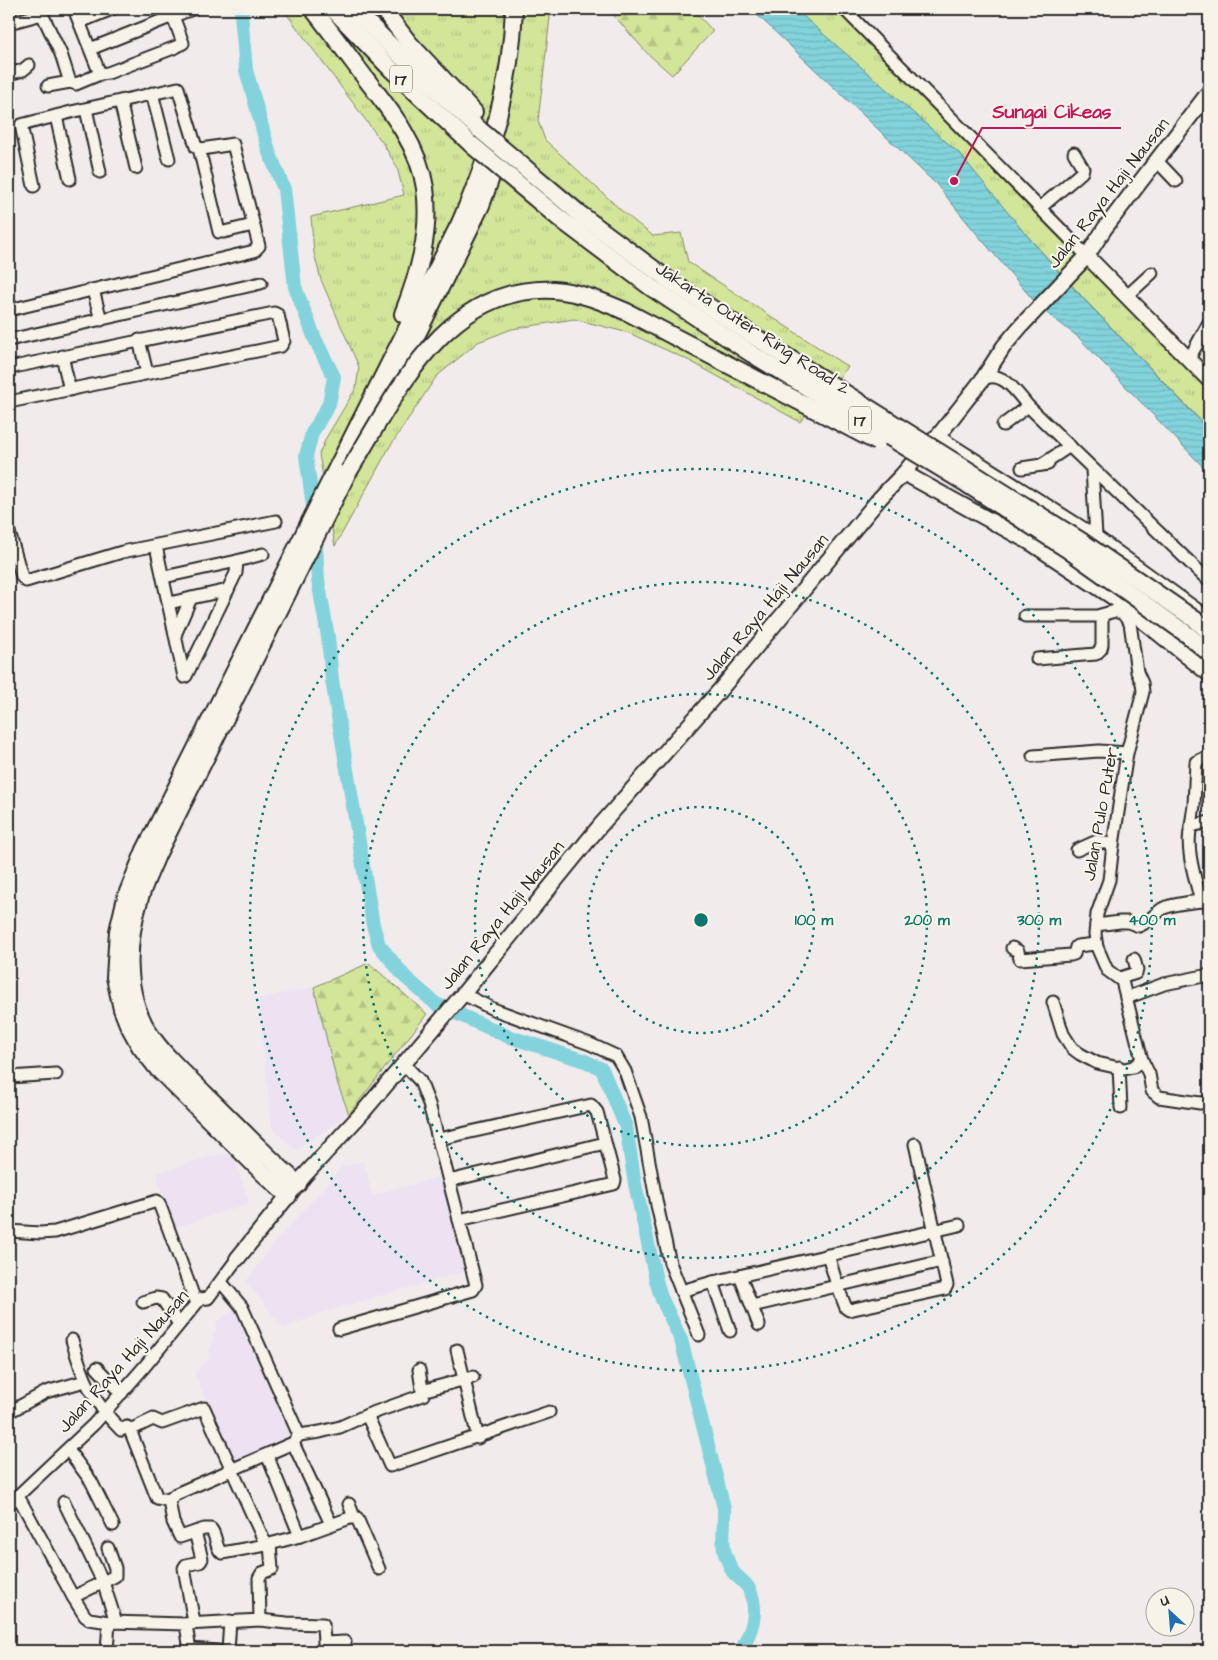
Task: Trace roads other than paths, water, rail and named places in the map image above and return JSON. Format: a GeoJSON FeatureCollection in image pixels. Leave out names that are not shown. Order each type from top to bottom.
{"type":"FeatureCollection","features":[{"type":"Feature","properties":{"kind":"highway"},"geometry":{"type":"LineString","coordinates":[[313,9],[404,131],[420,167],[425,186],[427,206],[426,227],[419,270],[367,407]]}},
{"type":"Feature","properties":{"kind":"highway","name":"Jakarta Outer Ring Road 2"},"geometry":{"type":"LineString","coordinates":[[333,9],[449,125],[515,182],[605,254],[675,304],[752,354],[967,484],[1067,549],[1188,635],[1209,653]]}},
{"type":"Feature","properties":{"kind":"highway","name":"Jakarta Outer Ring Road 2"},"geometry":{"type":"LineString","coordinates":[[354,9],[414,69],[480,130],[556,195],[632,253],[752,334],[1082,541],[1197,621],[1209,632]]}},
{"type":"Feature","properties":{"kind":"highway"},"geometry":{"type":"LineString","coordinates":[[383,9],[409,43],[484,121],[533,168],[632,253]]}},
{"type":"Feature","properties":{"kind":"highway"},"geometry":{"type":"LineString","coordinates":[[221,711],[367,407],[460,222],[481,172],[496,127],[504,93],[514,9]]}},
{"type":"Feature","properties":{"kind":"highway"},"geometry":{"type":"LineString","coordinates":[[289,1186],[264,1174],[202,1114],[148,1057],[132,1035],[122,1009],[115,977],[118,931],[132,879],[145,850],[349,471],[470,228],[502,146],[514,90],[523,9]]}},
{"type":"Feature","properties":{"kind":"highway"},"geometry":{"type":"LineString","coordinates":[[349,471],[406,378],[442,334],[478,307],[496,299],[515,293],[556,290],[593,298],[627,312],[877,442],[967,484]]}},
{"type":"Feature","properties":{"kind":"main road","name":"Jalan Raya Haji Nausan"},"geometry":{"type":"LineString","coordinates":[[237,1259],[289,1186],[363,1112],[599,827],[720,690],[880,498],[904,473],[925,445],[938,436],[982,380],[1004,346],[1084,259],[1105,228],[1209,92]]}},
{"type":"Feature","properties":{"kind":"main road"},"geometry":{"type":"LineString","coordinates":[[1084,259],[1127,296],[1209,380]]}},
{"type":"Feature","properties":{"kind":"main road"},"geometry":{"type":"LineString","coordinates":[[904,473],[1031,543],[1209,674]]}},
{"type":"Feature","properties":{"kind":"street"},"geometry":{"type":"LineString","coordinates":[[74,9],[100,74]]}},
{"type":"Feature","properties":{"kind":"street"},"geometry":{"type":"LineString","coordinates":[[80,22],[112,9]]}},
{"type":"Feature","properties":{"kind":"street"},"geometry":{"type":"LineString","coordinates":[[90,49],[172,12],[193,9]]}},
{"type":"Feature","properties":{"kind":"street"},"geometry":{"type":"LineString","coordinates":[[844,9],[1040,208],[1084,259]]}},
{"type":"Feature","properties":{"kind":"street"},"geometry":{"type":"LineString","coordinates":[[9,23],[42,11],[61,54],[70,82]]}},
{"type":"Feature","properties":{"kind":"street"},"geometry":{"type":"LineString","coordinates":[[48,86],[70,82],[76,84],[183,43],[172,12]]}},
{"type":"Feature","properties":{"kind":"street"},"geometry":{"type":"LineString","coordinates":[[9,74],[23,70],[29,65]]}},
{"type":"Feature","properties":{"kind":"street"},"geometry":{"type":"LineString","coordinates":[[34,186],[21,125],[176,88],[180,90],[196,147],[198,148],[219,232],[254,225]]}},
{"type":"Feature","properties":{"kind":"street"},"geometry":{"type":"LineString","coordinates":[[152,93],[170,159]]}},
{"type":"Feature","properties":{"kind":"street"},"geometry":{"type":"LineString","coordinates":[[120,101],[136,168]]}},
{"type":"Feature","properties":{"kind":"street"},"geometry":{"type":"LineString","coordinates":[[86,108],[100,172]]}},
{"type":"Feature","properties":{"kind":"street"},"geometry":{"type":"LineString","coordinates":[[56,116],[70,178]]}},
{"type":"Feature","properties":{"kind":"street"},"geometry":{"type":"LineString","coordinates":[[9,310],[254,251],[259,246],[233,144],[198,148]]}},
{"type":"Feature","properties":{"kind":"street"},"geometry":{"type":"LineString","coordinates":[[1040,208],[1083,170],[1082,164],[1074,153]]}},
{"type":"Feature","properties":{"kind":"street"},"geometry":{"type":"LineString","coordinates":[[1157,161],[1176,181]]}},
{"type":"Feature","properties":{"kind":"street"},"geometry":{"type":"LineString","coordinates":[[1127,296],[1152,273]]}},
{"type":"Feature","properties":{"kind":"street"},"geometry":{"type":"LineString","coordinates":[[9,340],[261,283]]}},
{"type":"Feature","properties":{"kind":"street"},"geometry":{"type":"LineString","coordinates":[[93,290],[100,320]]}},
{"type":"Feature","properties":{"kind":"street"},"geometry":{"type":"LineString","coordinates":[[9,368],[274,313],[278,315],[284,341],[281,346],[9,402]]}},
{"type":"Feature","properties":{"kind":"street"},"geometry":{"type":"LineString","coordinates":[[1189,359],[1208,324]]}},
{"type":"Feature","properties":{"kind":"street"},"geometry":{"type":"LineString","coordinates":[[139,340],[147,373]]}},
{"type":"Feature","properties":{"kind":"street"},"geometry":{"type":"LineString","coordinates":[[996,377],[1004,346]]}},
{"type":"Feature","properties":{"kind":"street"},"geometry":{"type":"LineString","coordinates":[[62,356],[70,390]]}},
{"type":"Feature","properties":{"kind":"street"},"geometry":{"type":"LineString","coordinates":[[982,380],[986,377],[996,377],[1003,380],[1092,469],[1209,581]]}},
{"type":"Feature","properties":{"kind":"street"},"geometry":{"type":"LineString","coordinates":[[1003,425],[1028,406]]}},
{"type":"Feature","properties":{"kind":"street"},"geometry":{"type":"LineString","coordinates":[[938,436],[1096,536],[1209,618]]}},
{"type":"Feature","properties":{"kind":"street"},"geometry":{"type":"LineString","coordinates":[[1041,465],[1070,446]]}},
{"type":"Feature","properties":{"kind":"street"},"geometry":{"type":"LineString","coordinates":[[1022,468],[1056,464]]}},
{"type":"Feature","properties":{"kind":"street"},"geometry":{"type":"LineString","coordinates":[[1092,469],[1096,536]]}},
{"type":"Feature","properties":{"kind":"street"},"geometry":{"type":"LineString","coordinates":[[9,532],[22,577],[26,581],[122,552],[276,521]]}},
{"type":"Feature","properties":{"kind":"street"},"geometry":{"type":"LineString","coordinates":[[156,546],[164,577],[182,675],[185,677],[228,590],[237,570],[237,562]]}},
{"type":"Feature","properties":{"kind":"street"},"geometry":{"type":"LineString","coordinates":[[164,577],[237,562],[263,554]]}},
{"type":"Feature","properties":{"kind":"street"},"geometry":{"type":"LineString","coordinates":[[169,603],[228,590]]}},
{"type":"Feature","properties":{"kind":"street"},"geometry":{"type":"LineString","coordinates":[[175,635],[190,598]]}},
{"type":"Feature","properties":{"kind":"street"},"geometry":{"type":"LineString","coordinates":[[1025,616],[1102,616],[1116,605]]}},
{"type":"Feature","properties":{"kind":"street","name":"Jalan Pulo Puter"},"geometry":{"type":"LineString","coordinates":[[1116,605],[1130,623],[1137,672],[1142,683],[1143,692],[1127,753],[1109,880],[1099,905],[1096,924],[1096,944],[1107,970],[1120,978],[1126,990],[1126,998],[1142,1060],[1149,1074],[1155,1095],[1159,1098],[1200,1103],[1209,1102]]}},
{"type":"Feature","properties":{"kind":"street"},"geometry":{"type":"LineString","coordinates":[[1037,659],[1096,654],[1102,649],[1102,616]]}},
{"type":"Feature","properties":{"kind":"street"},"geometry":{"type":"LineString","coordinates":[[1033,756],[1099,751],[1127,753]]}},
{"type":"Feature","properties":{"kind":"street"},"geometry":{"type":"LineString","coordinates":[[1096,924],[1128,922],[1140,926],[1168,907],[1205,900],[1190,854],[1189,835],[1194,805],[1196,762],[1209,756]]}},
{"type":"Feature","properties":{"kind":"street"},"geometry":{"type":"LineString","coordinates":[[1191,826],[1209,822]]}},
{"type":"Feature","properties":{"kind":"street"},"geometry":{"type":"LineString","coordinates":[[1077,850],[1097,841],[1113,845]]}},
{"type":"Feature","properties":{"kind":"street"},"geometry":{"type":"LineString","coordinates":[[1012,948],[1018,951],[1020,959],[1071,955],[1074,954],[1077,946],[1096,944]]}},
{"type":"Feature","properties":{"kind":"street"},"geometry":{"type":"LineString","coordinates":[[1120,978],[1136,973],[1134,959]]}},
{"type":"Feature","properties":{"kind":"street"},"geometry":{"type":"LineString","coordinates":[[1126,998],[1164,984],[1209,975]]}},
{"type":"Feature","properties":{"kind":"street"},"geometry":{"type":"LineString","coordinates":[[461,996],[493,1010],[590,1044],[616,1056],[641,1117],[668,1256],[698,1336]]}},
{"type":"Feature","properties":{"kind":"street"},"geometry":{"type":"LineString","coordinates":[[1053,1002],[1063,1034],[1072,1048],[1090,1060],[1128,1069],[1142,1060]]}},
{"type":"Feature","properties":{"kind":"street"},"geometry":{"type":"LineString","coordinates":[[339,1329],[473,1290],[476,1283],[439,1139],[424,1089],[416,1075],[404,1064]]}},
{"type":"Feature","properties":{"kind":"street"},"geometry":{"type":"LineString","coordinates":[[1119,1067],[1121,1108]]}},
{"type":"Feature","properties":{"kind":"street"},"geometry":{"type":"LineString","coordinates":[[9,1077],[56,1074]]}},
{"type":"Feature","properties":{"kind":"street"},"geometry":{"type":"LineString","coordinates":[[439,1139],[588,1105],[595,1107],[598,1112],[615,1180],[614,1184],[459,1220]]}},
{"type":"Feature","properties":{"kind":"street"},"geometry":{"type":"LineString","coordinates":[[449,1181],[605,1143]]}},
{"type":"Feature","properties":{"kind":"street"},"geometry":{"type":"LineString","coordinates":[[828,1255],[846,1308],[851,1310],[946,1289],[947,1285],[942,1261],[915,1144]]}},
{"type":"Feature","properties":{"kind":"street"},"geometry":{"type":"LineString","coordinates":[[9,1231],[40,1234],[55,1232],[157,1200],[196,1303]]}},
{"type":"Feature","properties":{"kind":"street"},"geometry":{"type":"LineString","coordinates":[[681,1291],[959,1225]]}},
{"type":"Feature","properties":{"kind":"street","name":"Jalan Raya Haji Nausan"},"geometry":{"type":"LineString","coordinates":[[13,1500],[68,1450],[122,1393],[196,1303],[200,1299],[208,1298],[222,1283],[237,1259]]}},
{"type":"Feature","properties":{"kind":"street"},"geometry":{"type":"LineString","coordinates":[[752,1306],[942,1261]]}},
{"type":"Feature","properties":{"kind":"street"},"geometry":{"type":"LineString","coordinates":[[740,1276],[759,1325]]}},
{"type":"Feature","properties":{"kind":"street"},"geometry":{"type":"LineString","coordinates":[[713,1282],[730,1331]]}},
{"type":"Feature","properties":{"kind":"street"},"geometry":{"type":"LineString","coordinates":[[222,1283],[242,1307],[331,1524]]}},
{"type":"Feature","properties":{"kind":"street"},"geometry":{"type":"LineString","coordinates":[[143,1302],[156,1298],[162,1299],[179,1324]]}},
{"type":"Feature","properties":{"kind":"street"},"geometry":{"type":"LineString","coordinates":[[72,1340],[85,1381],[104,1412],[121,1430],[127,1427],[130,1430],[157,1498],[161,1500],[169,1500],[176,1494],[267,1455],[296,1439],[340,1426],[366,1415],[423,1396],[419,1370]]}},
{"type":"Feature","properties":{"kind":"street"},"geometry":{"type":"LineString","coordinates":[[457,1350],[468,1378],[478,1438]]}},
{"type":"Feature","properties":{"kind":"street"},"geometry":{"type":"LineString","coordinates":[[97,1368],[122,1393]]}},
{"type":"Feature","properties":{"kind":"street"},"geometry":{"type":"LineString","coordinates":[[422,1391],[468,1378]]}},
{"type":"Feature","properties":{"kind":"street"},"geometry":{"type":"LineString","coordinates":[[9,1412],[46,1392],[85,1381]]}},
{"type":"Feature","properties":{"kind":"street"},"geometry":{"type":"LineString","coordinates":[[130,1430],[153,1419],[162,1423],[203,1408],[209,1416],[232,1470],[268,1545],[273,1566],[272,1569],[262,1574],[259,1578],[260,1620]]}},
{"type":"Feature","properties":{"kind":"street"},"geometry":{"type":"LineString","coordinates":[[366,1415],[390,1466],[478,1438],[549,1412]]}},
{"type":"Feature","properties":{"kind":"street"},"geometry":{"type":"LineString","coordinates":[[68,1450],[90,1481],[113,1525]]}},
{"type":"Feature","properties":{"kind":"street"},"geometry":{"type":"LineString","coordinates":[[267,1455],[300,1536]]}},
{"type":"Feature","properties":{"kind":"street"},"geometry":{"type":"LineString","coordinates":[[13,1500],[85,1616],[95,1620],[112,1622],[190,1623],[260,1620],[323,1624],[324,1642],[345,1642],[345,1651]]}},
{"type":"Feature","properties":{"kind":"street"},"geometry":{"type":"LineString","coordinates":[[169,1500],[173,1522],[180,1537],[204,1529],[211,1530],[215,1534],[218,1549],[222,1553],[268,1545],[354,1517]]}},
{"type":"Feature","properties":{"kind":"street"},"geometry":{"type":"LineString","coordinates":[[64,1502],[103,1582],[112,1622],[107,1651]]}},
{"type":"Feature","properties":{"kind":"street"},"geometry":{"type":"LineString","coordinates":[[349,1504],[354,1517],[359,1520],[379,1569]]}},
{"type":"Feature","properties":{"kind":"street"},"geometry":{"type":"LineString","coordinates":[[195,1532],[202,1559],[200,1562],[186,1565],[184,1568],[190,1623],[190,1650],[218,1651]]}},
{"type":"Feature","properties":{"kind":"street"},"geometry":{"type":"LineString","coordinates":[[73,1597],[116,1575],[114,1562],[108,1548]]}},
{"type":"Feature","properties":{"kind":"street"},"geometry":{"type":"LineString","coordinates":[[228,1651],[230,1621]]}},
{"type":"Feature","properties":{"kind":"water"},"geometry":{"type":"Polygon","coordinates":[[[751,9],[795,9],[960,154],[1023,231],[1075,290],[1209,430],[1209,473],[1078,337],[1039,307],[937,185],[751,9]]]}},
{"type":"Feature","properties":{"kind":"waterway"},"geometry":{"type":"LineString","coordinates":[[243,9],[241,13],[246,70],[269,152],[284,189],[295,287],[315,339],[334,377],[329,404],[312,433],[306,456],[314,513],[318,580],[328,637],[332,680],[373,925],[379,945],[405,977],[436,1004],[507,1036],[585,1061],[602,1069],[626,1127],[635,1184],[656,1280],[661,1297],[681,1340],[724,1508],[723,1543],[725,1554],[733,1572],[749,1589],[754,1605],[751,1629],[741,1651]]}},
{"type":"Feature","properties":{"kind":"place","name":"Sungai Cikeas"},"geometry":{"type":"Point","coordinates":[954,181]}}]}
